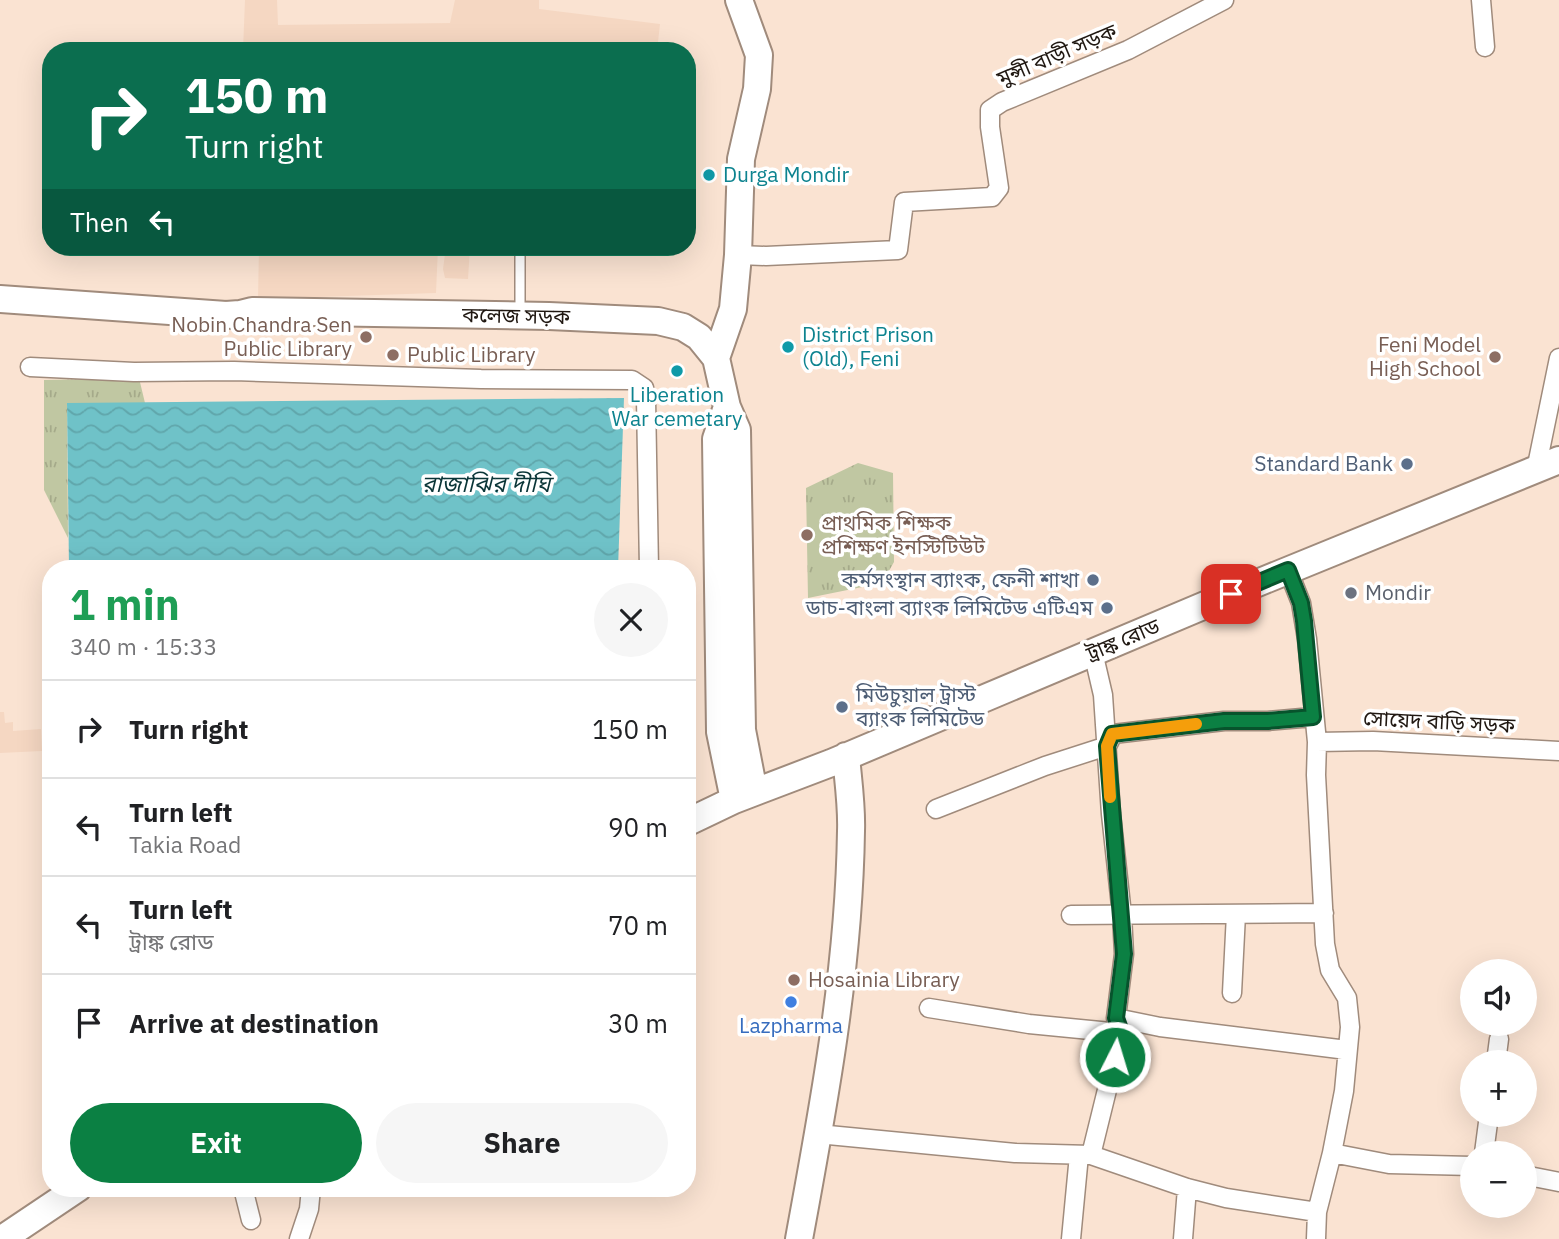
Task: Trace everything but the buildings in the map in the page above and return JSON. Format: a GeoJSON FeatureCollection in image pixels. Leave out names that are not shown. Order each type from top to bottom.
{"type":"FeatureCollection","features":[{"type":"Feature","properties":{"kind":"main road"},"geometry":{"type":"LineString","coordinates":[[739,0],[759,55],[757,89],[741,159],[738,255],[733,309],[716,358],[727,407],[737,430],[742,787]]}},
{"type":"Feature","properties":{"kind":"main road","name":"কলেজ সড়ক"},"geometry":{"type":"LineString","coordinates":[[0,287],[226,301],[251,311]]}},
{"type":"Feature","properties":{"kind":"main road","name":"কলেজ সড়ক"},"geometry":{"type":"LineString","coordinates":[[0,299],[226,315],[251,311],[520,315],[658,321],[683,327],[699,337],[716,358]]}},
{"type":"Feature","properties":{"kind":"main road","name":"ট্রাঙ্ক রোড"},"geometry":{"type":"LineString","coordinates":[[696,800],[839,759],[1548,457]]}},
{"type":"Feature","properties":{"kind":"main road","name":"ট্রাঙ্ক রোড"},"geometry":{"type":"LineString","coordinates":[[696,817],[742,787],[859,733],[1084,642],[1288,552],[1548,457]]}},
{"type":"Feature","properties":{"kind":"main road"},"geometry":{"type":"LineString","coordinates":[[799,1239],[844,962],[852,828],[839,759]]}},
{"type":"Feature","properties":{"kind":"main road"},"geometry":{"type":"LineString","coordinates":[[784,1239],[806,1133],[830,978],[839,759]]}},
{"type":"Feature","properties":{"kind":"main road"},"geometry":{"type":"LineString","coordinates":[[0,1219],[42,1191]]}},
{"type":"Feature","properties":{"kind":"main road"},"geometry":{"type":"LineString","coordinates":[[2,1239],[65,1197]]}},
{"type":"Feature","properties":{"kind":"street","name":"মুন্সী বাড়ী সড়ক"},"geometry":{"type":"LineString","coordinates":[[738,255],[898,250],[904,202],[992,197],[999,188],[990,110],[1002,102],[1128,50],[1224,0]]}},
{"type":"Feature","properties":{"kind":"street"},"geometry":{"type":"LineString","coordinates":[[1482,0],[1485,47]]}},
{"type":"Feature","properties":{"kind":"street"},"geometry":{"type":"LineString","coordinates":[[1548,457],[1559,358]]}},
{"type":"Feature","properties":{"kind":"street"},"geometry":{"type":"LineString","coordinates":[[30,367],[134,372],[234,371],[481,379],[632,380],[644,387],[646,399],[649,560]]}},
{"type":"Feature","properties":{"kind":"street"},"geometry":{"type":"LineString","coordinates":[[1288,570],[1301,603],[1306,627],[1317,741],[1316,775],[1330,970],[1347,998],[1350,1027],[1344,1091],[1317,1212],[1317,1239]]}},
{"type":"Feature","properties":{"kind":"street"},"geometry":{"type":"LineString","coordinates":[[1071,1239],[1085,1155],[1118,1025],[1124,954],[1103,695],[1093,652]]}},
{"type":"Feature","properties":{"kind":"street"},"geometry":{"type":"LineString","coordinates":[[936,809],[1045,766],[1107,746],[1112,734],[1224,721],[1313,717]]}},
{"type":"Feature","properties":{"kind":"street","name":"সোয়েদ বাড়ি সড়ক"},"geometry":{"type":"LineString","coordinates":[[1317,741],[1373,741],[1559,751]]}},
{"type":"Feature","properties":{"kind":"street"},"geometry":{"type":"LineString","coordinates":[[1071,915],[1324,913]]}},
{"type":"Feature","properties":{"kind":"street"},"geometry":{"type":"LineString","coordinates":[[1232,993],[1237,914]]}},
{"type":"Feature","properties":{"kind":"street"},"geometry":{"type":"LineString","coordinates":[[929,1008],[1030,1024],[1160,1027],[1347,1051]]}},
{"type":"Feature","properties":{"kind":"street"},"geometry":{"type":"LineString","coordinates":[[1498,1050],[1499,1039]]}},
{"type":"Feature","properties":{"kind":"street"},"geometry":{"type":"LineString","coordinates":[[818,1134],[1002,1152],[1085,1155],[1226,1198],[1317,1212]]}},
{"type":"Feature","properties":{"kind":"street"},"geometry":{"type":"LineString","coordinates":[[1332,1153],[1389,1164],[1460,1166]]}},
{"type":"Feature","properties":{"kind":"street"},"geometry":{"type":"LineString","coordinates":[[1537,1178],[1559,1182]]}},
{"type":"Feature","properties":{"kind":"street"},"geometry":{"type":"LineString","coordinates":[[1182,1239],[1188,1188]]}},
{"type":"Feature","properties":{"kind":"street"},"geometry":{"type":"LineString","coordinates":[[245,1197],[251,1220]]}},
{"type":"Feature","properties":{"kind":"street"},"geometry":{"type":"LineString","coordinates":[[299,1239],[310,1197]]}},
{"type":"Feature","properties":{"kind":"lane"},"geometry":{"type":"LineString","coordinates":[[520,256],[520,315]]}},
{"type":"Feature","properties":{"kind":"shaded area"},"geometry":{"type":"Polygon","coordinates":[[[245,0],[277,0],[278,25],[450,23],[455,0],[539,0],[539,9],[660,24],[658,42],[243,42],[245,0]]]}},
{"type":"Feature","properties":{"kind":"shaded area"},"geometry":{"type":"Polygon","coordinates":[[[259,256],[438,256],[436,293],[258,299],[259,256]]]}},
{"type":"Feature","properties":{"kind":"shaded area"},"geometry":{"type":"Polygon","coordinates":[[[445,256],[469,256],[468,279],[445,278],[445,256]]]}},
{"type":"Feature","properties":{"kind":"shaded area"},"geometry":{"type":"Polygon","coordinates":[[[0,712],[4,712],[5,723],[13,722],[13,731],[41,729],[42,751],[0,753],[0,712]]]}},
{"type":"Feature","properties":{"kind":"green space"},"geometry":{"type":"Polygon","coordinates":[[[139,378],[145,403],[67,404],[68,538],[44,490],[44,380],[139,378]]]}},
{"type":"Feature","properties":{"kind":"green space"},"geometry":{"type":"Polygon","coordinates":[[[858,463],[893,473],[894,562],[882,583],[808,598],[806,488],[858,463]]]}},
{"type":"Feature","properties":{"kind":"water","name":"রাজাঝির দীঘি"},"geometry":{"type":"Polygon","coordinates":[[[624,398],[618,560],[69,560],[67,403],[624,398]]]}},
{"type":"Feature","properties":{"kind":"slow traffic"},"geometry":{"type":"LineString","coordinates":[[1110,797],[1107,746],[1112,734],[1196,724]]}},
{"type":"Feature","properties":{"kind":"place","name":"Durga Mondir"},"geometry":{"type":"Point","coordinates":[709,175]}},
{"type":"Feature","properties":{"kind":"place","name":"Nobin Chandra Sen Public Library"},"geometry":{"type":"Point","coordinates":[366,337]}},
{"type":"Feature","properties":{"kind":"place","name":"District Prison (Old), Feni"},"geometry":{"type":"Point","coordinates":[788,347]}},
{"type":"Feature","properties":{"kind":"place","name":"Public Library"},"geometry":{"type":"Point","coordinates":[393,355]}},
{"type":"Feature","properties":{"kind":"place","name":"Feni Model High School"},"geometry":{"type":"Point","coordinates":[1495,357]}},
{"type":"Feature","properties":{"kind":"place","name":"Liberation War cemetary"},"geometry":{"type":"Point","coordinates":[677,371]}},
{"type":"Feature","properties":{"kind":"place","name":"Standard Bank"},"geometry":{"type":"Point","coordinates":[1407,464]}},
{"type":"Feature","properties":{"kind":"place","name":"প্রাথমিক শিক্ষক প্রশিক্ষণ ইনস্টিটিউট"},"geometry":{"type":"Point","coordinates":[807,535]}},
{"type":"Feature","properties":{"kind":"place","name":"কর্মসংস্থান ব্যাংক, ফেনী শাখা"},"geometry":{"type":"Point","coordinates":[1093,580]}},
{"type":"Feature","properties":{"kind":"place","name":"Mondir"},"geometry":{"type":"Point","coordinates":[1351,593]}},
{"type":"Feature","properties":{"kind":"place","name":"ডাচ-বাংলা ব্যাংক লিমিটেড এটিএম"},"geometry":{"type":"Point","coordinates":[1107,608]}},
{"type":"Feature","properties":{"kind":"place","name":"মিউচুয়াল ট্রাস্ট ব্যাংক লিমিটেড"},"geometry":{"type":"Point","coordinates":[842,707]}},
{"type":"Feature","properties":{"kind":"place","name":"Hosainia Library"},"geometry":{"type":"Point","coordinates":[794,980]}},
{"type":"Feature","properties":{"kind":"place","name":"Lazpharma"},"geometry":{"type":"Point","coordinates":[791,1002]}},
{"type":"Feature","properties":{"kind":"route"},"geometry":{"type":"LineString","coordinates":[[1115,1057],[1121,1032],[1116,1018],[1124,954],[1107,746],[1112,734],[1224,721],[1313,717],[1307,639],[1301,603],[1288,570],[1231,594]]}}]}
